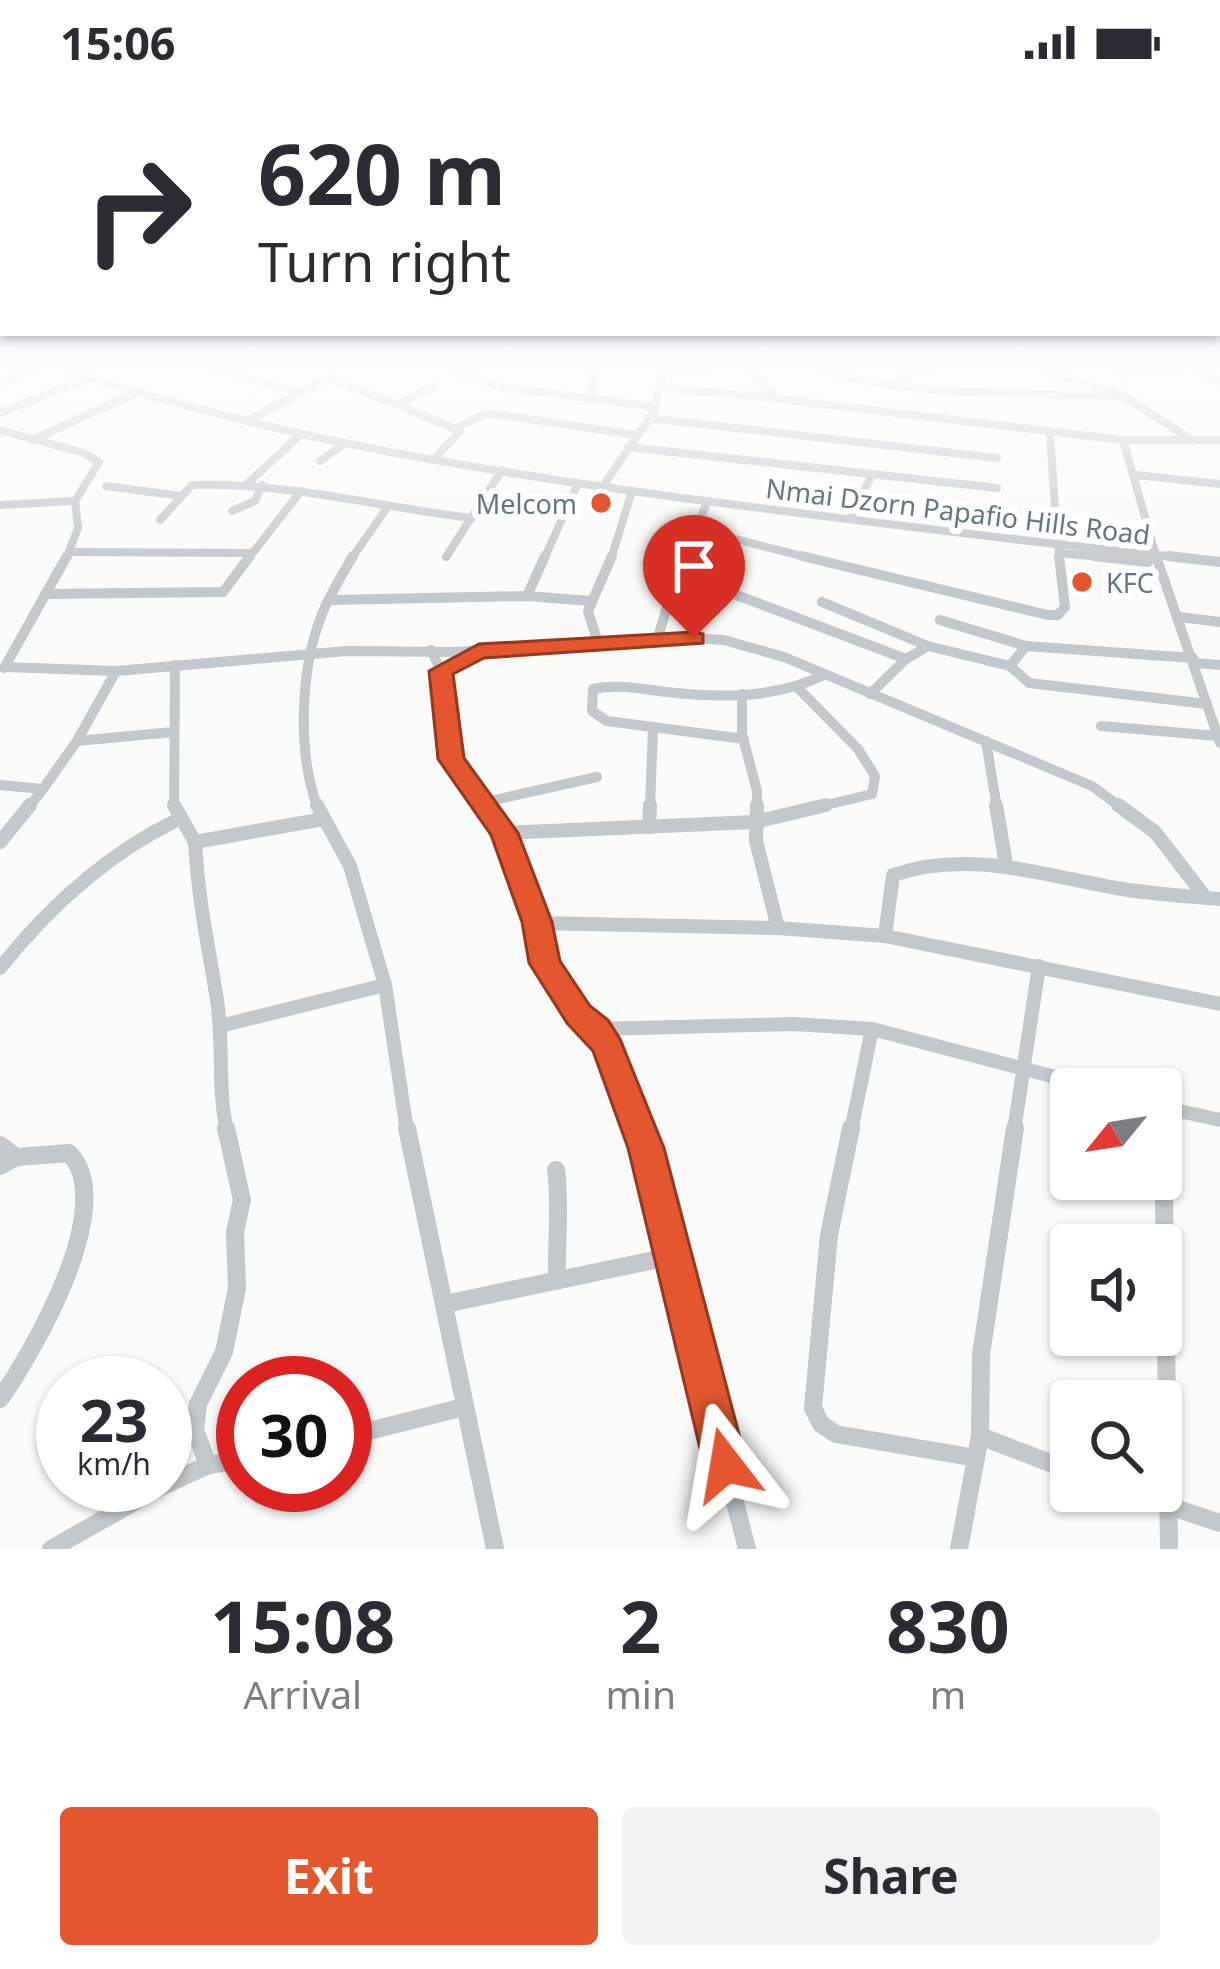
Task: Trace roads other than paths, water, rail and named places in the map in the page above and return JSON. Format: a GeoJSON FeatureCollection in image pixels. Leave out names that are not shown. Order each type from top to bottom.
{"type":"FeatureCollection","features":[{"type":"Feature","properties":{"kind":"street"},"geometry":{"type":"LineString","coordinates":[[17,435],[98,460],[75,501],[78,528],[70,552],[2,670],[116,671],[314,653],[724,640],[784,657],[1092,786],[1130,811],[1174,851],[1213,898]]}},
{"type":"Feature","properties":{"kind":"street"},"geometry":{"type":"LineString","coordinates":[[31,440],[41,435]]}},
{"type":"Feature","properties":{"kind":"street"},"geometry":{"type":"LineString","coordinates":[[248,482],[299,435]]}},
{"type":"Feature","properties":{"kind":"street","name":"Nmai Dzorn Papafio Hills Road"},"geometry":{"type":"LineString","coordinates":[[307,435],[578,484],[1058,545],[1220,559]]}},
{"type":"Feature","properties":{"kind":"street","name":"Nmai Dzorn Papafio Hills Road"},"geometry":{"type":"LineString","coordinates":[[328,435],[501,471],[852,514],[1058,545]]}},
{"type":"Feature","properties":{"kind":"street"},"geometry":{"type":"LineString","coordinates":[[435,458],[459,435]]}},
{"type":"Feature","properties":{"kind":"street"},"geometry":{"type":"LineString","coordinates":[[605,483],[637,435]]}},
{"type":"Feature","properties":{"kind":"street"},"geometry":{"type":"LineString","coordinates":[[800,435],[997,458]]}},
{"type":"Feature","properties":{"kind":"street"},"geometry":{"type":"LineString","coordinates":[[727,537],[968,599],[1058,615],[1065,607],[1050,435]]}},
{"type":"Feature","properties":{"kind":"street"},"geometry":{"type":"LineString","coordinates":[[1075,435],[1220,440]]}},
{"type":"Feature","properties":{"kind":"street"},"geometry":{"type":"LineString","coordinates":[[1186,435],[1195,441]]}},
{"type":"Feature","properties":{"kind":"street"},"geometry":{"type":"LineString","coordinates":[[1101,726],[1219,739],[1156,556],[1123,440]]}},
{"type":"Feature","properties":{"kind":"street"},"geometry":{"type":"LineString","coordinates":[[320,461],[344,444]]}},
{"type":"Feature","properties":{"kind":"street"},"geometry":{"type":"LineString","coordinates":[[628,448],[997,488]]}},
{"type":"Feature","properties":{"kind":"street"},"geometry":{"type":"LineString","coordinates":[[446,557],[501,471]]}},
{"type":"Feature","properties":{"kind":"street"},"geometry":{"type":"LineString","coordinates":[[852,514],[872,475]]}},
{"type":"Feature","properties":{"kind":"street"},"geometry":{"type":"LineString","coordinates":[[1136,475],[1218,488]]}},
{"type":"Feature","properties":{"kind":"street"},"geometry":{"type":"LineString","coordinates":[[160,520],[198,484],[248,482],[387,508],[472,518]]}},
{"type":"Feature","properties":{"kind":"street"},"geometry":{"type":"LineString","coordinates":[[232,511],[255,501],[262,484]]}},
{"type":"Feature","properties":{"kind":"street"},"geometry":{"type":"LineString","coordinates":[[527,596],[578,484]]}},
{"type":"Feature","properties":{"kind":"street"},"geometry":{"type":"LineString","coordinates":[[106,486],[181,496]]}},
{"type":"Feature","properties":{"kind":"street"},"geometry":{"type":"LineString","coordinates":[[45,594],[213,595],[230,588],[301,491]]}},
{"type":"Feature","properties":{"kind":"street"},"geometry":{"type":"LineString","coordinates":[[598,643],[588,620],[591,601],[608,572],[632,491]]}},
{"type":"Feature","properties":{"kind":"street"},"geometry":{"type":"LineString","coordinates":[[0,505],[75,501]]}},
{"type":"Feature","properties":{"kind":"street"},"geometry":{"type":"LineString","coordinates":[[657,640],[675,578],[707,501]]}},
{"type":"Feature","properties":{"kind":"street"},"geometry":{"type":"LineString","coordinates":[[387,508],[374,520],[322,613],[305,713],[308,777],[350,866],[385,985],[394,1067],[495,1549]]}},
{"type":"Feature","properties":{"kind":"street"},"geometry":{"type":"LineString","coordinates":[[70,552],[252,554]]}},
{"type":"Feature","properties":{"kind":"street"},"geometry":{"type":"LineString","coordinates":[[675,578],[726,591],[906,659]]}},
{"type":"Feature","properties":{"kind":"street"},"geometry":{"type":"LineString","coordinates":[[330,600],[527,596],[591,601]]}},
{"type":"Feature","properties":{"kind":"street"},"geometry":{"type":"LineString","coordinates":[[822,602],[928,646],[1010,666],[1029,683],[1212,710]]}},
{"type":"Feature","properties":{"kind":"street"},"geometry":{"type":"LineString","coordinates":[[1180,617],[1220,622]]}},
{"type":"Feature","properties":{"kind":"street"},"geometry":{"type":"LineString","coordinates":[[940,620],[1026,646],[1220,665]]}},
{"type":"Feature","properties":{"kind":"street"},"geometry":{"type":"LineString","coordinates":[[870,694],[906,659],[928,646]]}},
{"type":"Feature","properties":{"kind":"street"},"geometry":{"type":"LineString","coordinates":[[1010,666],[1026,646]]}},
{"type":"Feature","properties":{"kind":"street"},"geometry":{"type":"LineString","coordinates":[[431,650],[441,671],[451,759],[504,833],[537,922],[545,963],[578,1015],[597,1029],[646,1148],[747,1549]]}},
{"type":"Feature","properties":{"kind":"street"},"geometry":{"type":"LineString","coordinates":[[441,671],[479,651]]}},
{"type":"Feature","properties":{"kind":"street"},"geometry":{"type":"LineString","coordinates":[[175,665],[177,820],[195,842],[198,908],[220,1026],[220,1099],[242,1199],[235,1232],[237,1288],[224,1352],[199,1404],[195,1430],[208,1465]]}},
{"type":"Feature","properties":{"kind":"street"},"geometry":{"type":"LineString","coordinates":[[0,842],[77,741],[116,671]]}},
{"type":"Feature","properties":{"kind":"street"},"geometry":{"type":"LineString","coordinates":[[745,739],[597,718],[592,711],[593,689],[611,686],[701,696],[742,694],[797,687],[824,675]]}},
{"type":"Feature","properties":{"kind":"street"},"geometry":{"type":"LineString","coordinates":[[504,833],[755,822],[860,798],[877,788],[858,749],[797,687]]}},
{"type":"Feature","properties":{"kind":"street"},"geometry":{"type":"LineString","coordinates":[[742,694],[745,739],[757,791],[755,822],[778,928]]}},
{"type":"Feature","properties":{"kind":"street"},"geometry":{"type":"LineString","coordinates":[[649,827],[653,728]]}},
{"type":"Feature","properties":{"kind":"street"},"geometry":{"type":"LineString","coordinates":[[77,741],[173,731]]}},
{"type":"Feature","properties":{"kind":"street"},"geometry":{"type":"LineString","coordinates":[[986,741],[1006,865]]}},
{"type":"Feature","properties":{"kind":"street"},"geometry":{"type":"LineString","coordinates":[[481,803],[597,777]]}},
{"type":"Feature","properties":{"kind":"street"},"geometry":{"type":"LineString","coordinates":[[0,784],[43,789]]}},
{"type":"Feature","properties":{"kind":"street"},"geometry":{"type":"LineString","coordinates":[[195,842],[324,819]]}},
{"type":"Feature","properties":{"kind":"street"},"geometry":{"type":"LineString","coordinates":[[0,968],[103,865],[136,839],[177,820]]}},
{"type":"Feature","properties":{"kind":"street"},"geometry":{"type":"LineString","coordinates":[[886,937],[893,875],[913,868],[1006,865],[1121,889],[1213,898]]}},
{"type":"Feature","properties":{"kind":"street"},"geometry":{"type":"LineString","coordinates":[[537,922],[778,928],[886,937],[1220,1004]]}},
{"type":"Feature","properties":{"kind":"street"},"geometry":{"type":"LineString","coordinates":[[0,944],[17,947]]}},
{"type":"Feature","properties":{"kind":"street"},"geometry":{"type":"LineString","coordinates":[[959,1549],[980,1436],[981,1355],[1039,966]]}},
{"type":"Feature","properties":{"kind":"street"},"geometry":{"type":"LineString","coordinates":[[220,1026],[385,985]]}},
{"type":"Feature","properties":{"kind":"street"},"geometry":{"type":"LineString","coordinates":[[597,1029],[794,1024],[872,1030],[1050,1074]]}},
{"type":"Feature","properties":{"kind":"street"},"geometry":{"type":"LineString","coordinates":[[872,1030],[829,1235],[814,1408],[820,1424],[836,1434],[976,1458]]}},
{"type":"Feature","properties":{"kind":"street"},"geometry":{"type":"LineString","coordinates":[[1182,1111],[1220,1120]]}},
{"type":"Feature","properties":{"kind":"street"},"geometry":{"type":"LineString","coordinates":[[0,1145],[8,1161],[74,1155],[82,1186],[78,1255],[62,1294],[0,1399]]}},
{"type":"Feature","properties":{"kind":"street"},"geometry":{"type":"LineString","coordinates":[[556,1170],[560,1186],[557,1280]]}},
{"type":"Feature","properties":{"kind":"street"},"geometry":{"type":"LineString","coordinates":[[1163,1200],[1165,1380]]}},
{"type":"Feature","properties":{"kind":"street"},"geometry":{"type":"LineString","coordinates":[[445,1304],[673,1256]]}},
{"type":"Feature","properties":{"kind":"street"},"geometry":{"type":"LineString","coordinates":[[372,1430],[464,1407]]}},
{"type":"Feature","properties":{"kind":"street"},"geometry":{"type":"LineString","coordinates":[[980,1436],[1050,1463]]}},
{"type":"Feature","properties":{"kind":"street"},"geometry":{"type":"LineString","coordinates":[[192,1472],[216,1464]]}},
{"type":"Feature","properties":{"kind":"street"},"geometry":{"type":"LineString","coordinates":[[51,1549],[117,1512]]}},
{"type":"Feature","properties":{"kind":"street"},"geometry":{"type":"LineString","coordinates":[[1167,1512],[1169,1549]]}},
{"type":"Feature","properties":{"kind":"street"},"geometry":{"type":"LineString","coordinates":[[1181,1512],[1220,1523]]}},
{"type":"Feature","properties":{"kind":"place","name":"Melcom"},"geometry":{"type":"Point","coordinates":[601,503]}},
{"type":"Feature","properties":{"kind":"place","name":"KFC"},"geometry":{"type":"Point","coordinates":[1082,582]}}]}
